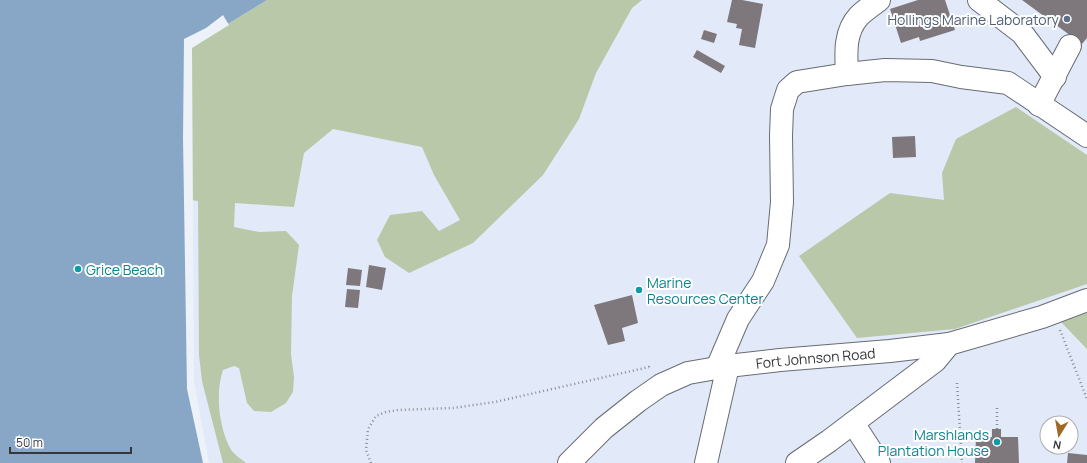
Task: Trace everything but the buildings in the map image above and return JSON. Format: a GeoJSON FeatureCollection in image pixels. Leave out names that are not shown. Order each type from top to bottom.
{"type":"FeatureCollection","features":[{"type":"Feature","properties":{"kind":"lane"},"geometry":{"type":"LineString","coordinates":[[847,74],[846,46],[849,30],[858,17],[879,0]]}},
{"type":"Feature","properties":{"kind":"lane"},"geometry":{"type":"LineString","coordinates":[[979,0],[1022,32],[1055,77]]}},
{"type":"Feature","properties":{"kind":"lane"},"geometry":{"type":"LineString","coordinates":[[1040,105],[1070,46]]}},
{"type":"Feature","properties":{"kind":"lane"},"geometry":{"type":"LineString","coordinates":[[706,463],[722,367],[738,319],[763,281],[778,246],[782,202],[782,109],[788,90],[797,82],[885,70],[932,71],[1008,83],[1087,136]]}},
{"type":"Feature","properties":{"kind":"lane","name":"Fort Johnson Road"},"geometry":{"type":"LineString","coordinates":[[569,463],[604,428],[661,385],[688,373],[780,360],[890,351],[949,344],[1054,312],[1087,300]]}},
{"type":"Feature","properties":{"kind":"lane"},"geometry":{"type":"LineString","coordinates":[[797,463],[935,361],[949,344]]}},
{"type":"Feature","properties":{"kind":"lane"},"geometry":{"type":"LineString","coordinates":[[853,422],[879,463]]}},
{"type":"Feature","properties":{"kind":"path"},"geometry":{"type":"LineString","coordinates":[[1054,312],[1087,399]]}},
{"type":"Feature","properties":{"kind":"path"},"geometry":{"type":"LineString","coordinates":[[371,463],[366,450],[368,429],[376,416],[386,412],[398,410],[453,408],[495,402],[649,367],[661,385]]}},
{"type":"Feature","properties":{"kind":"path"},"geometry":{"type":"LineString","coordinates":[[957,383],[962,463]]}},
{"type":"Feature","properties":{"kind":"path"},"geometry":{"type":"LineString","coordinates":[[996,429],[997,406]]}},
{"type":"Feature","properties":{"kind":"shaded area","name":"Marine Resources Center"},"geometry":{"type":"Polygon","coordinates":[[[267,0],[1087,0],[1087,463],[207,463],[192,381],[190,200],[267,0]]]}},
{"type":"Feature","properties":{"kind":"green space"},"geometry":{"type":"Polygon","coordinates":[[[267,0],[642,0],[632,8],[596,73],[579,119],[543,175],[473,243],[409,273],[385,257],[377,240],[390,215],[422,211],[439,231],[460,220],[434,175],[422,147],[333,129],[304,153],[294,207],[235,203],[234,227],[259,232],[286,231],[299,245],[292,296],[291,354],[294,377],[293,392],[286,403],[271,412],[254,411],[247,403],[239,368],[234,366],[223,370],[219,389],[219,410],[223,430],[231,450],[246,463],[223,463],[202,381],[199,355],[198,201],[190,200],[190,47],[267,0]]]}},
{"type":"Feature","properties":{"kind":"green space"},"geometry":{"type":"Polygon","coordinates":[[[1016,107],[1087,155],[1087,284],[955,329],[857,338],[799,256],[890,193],[944,200],[942,173],[956,139],[1016,107]]]}},
{"type":"Feature","properties":{"kind":"green space"},"geometry":{"type":"Polygon","coordinates":[[[1087,311],[1087,349],[1061,322],[1087,311]]]}},
{"type":"Feature","properties":{"kind":"water","name":"Grice Beach"},"geometry":{"type":"Polygon","coordinates":[[[0,0],[267,0],[190,47],[192,381],[207,463],[0,463],[0,0]]]}},
{"type":"Feature","properties":{"kind":"pier"},"geometry":{"type":"Polygon","coordinates":[[[223,15],[229,25],[192,48],[194,381],[209,463],[203,463],[187,389],[183,138],[184,39],[206,28],[223,15]]]}},
{"type":"Feature","properties":{"kind":"place","name":"Hollings Marine Laboratory"},"geometry":{"type":"Point","coordinates":[1067,19]}},
{"type":"Feature","properties":{"kind":"place","name":"Grice Beach"},"geometry":{"type":"Point","coordinates":[78,269]}},
{"type":"Feature","properties":{"kind":"place","name":"Marine Resources Center"},"geometry":{"type":"Point","coordinates":[639,290]}},
{"type":"Feature","properties":{"kind":"place","name":"Marshlands Plantation House"},"geometry":{"type":"Point","coordinates":[997,442]}}]}
